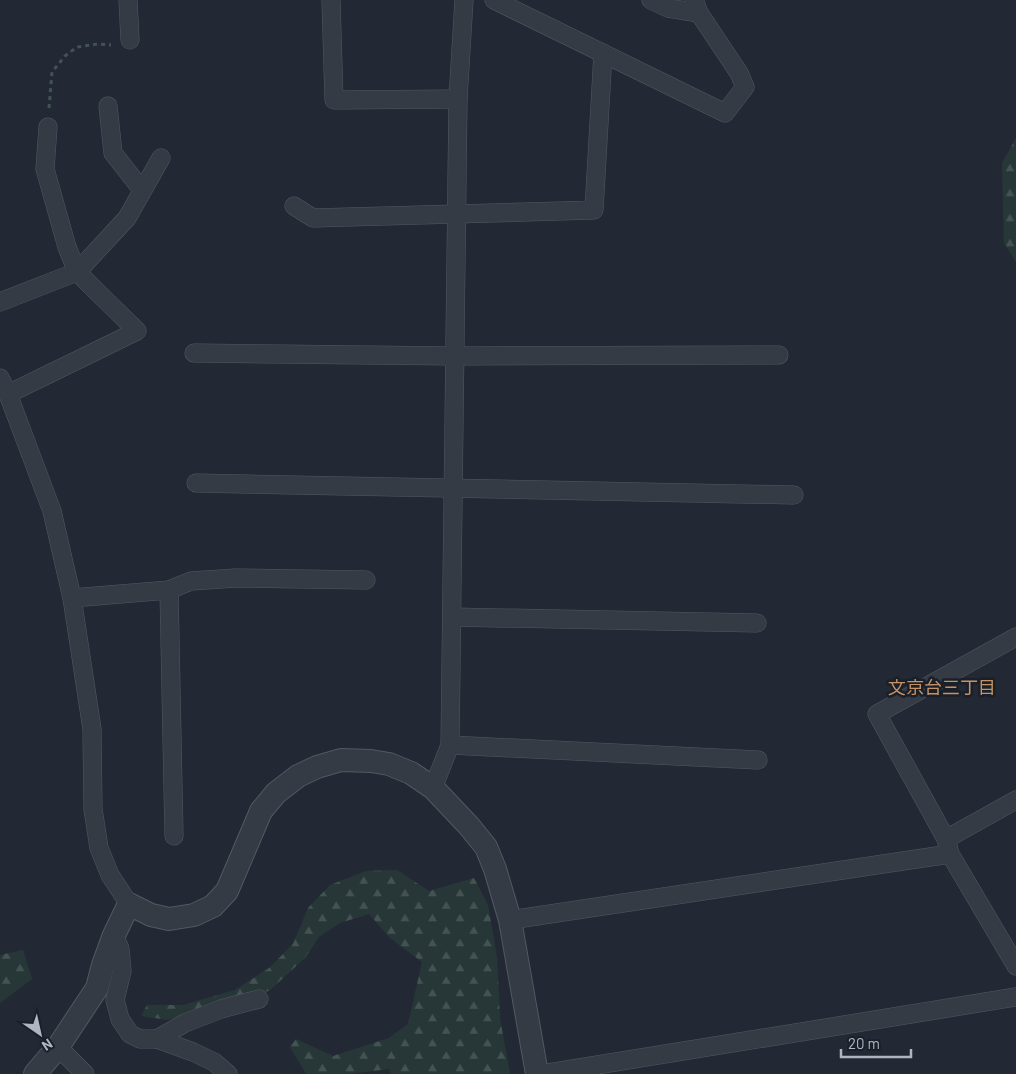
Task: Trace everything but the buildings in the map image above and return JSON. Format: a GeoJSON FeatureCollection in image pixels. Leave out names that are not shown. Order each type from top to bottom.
{"type":"FeatureCollection","features":[{"type":"Feature","properties":{"kind":"street"},"geometry":{"type":"LineString","coordinates":[[128,0],[130,40]]}},
{"type":"Feature","properties":{"kind":"street"},"geometry":{"type":"LineString","coordinates":[[331,0],[334,100],[458,99]]}},
{"type":"Feature","properties":{"kind":"street"},"geometry":{"type":"LineString","coordinates":[[433,788],[450,744],[458,99],[464,0]]}},
{"type":"Feature","properties":{"kind":"street"},"geometry":{"type":"LineString","coordinates":[[494,0],[725,113],[744,87],[740,73],[696,6],[668,8],[651,0]]}},
{"type":"Feature","properties":{"kind":"street"},"geometry":{"type":"LineString","coordinates":[[294,206],[313,218],[594,210],[603,53]]}},
{"type":"Feature","properties":{"kind":"street"},"geometry":{"type":"LineString","coordinates":[[108,106],[113,153],[142,190]]}},
{"type":"Feature","properties":{"kind":"street"},"geometry":{"type":"LineString","coordinates":[[8,394],[137,331],[77,272],[67,247],[44,168],[48,127]]}},
{"type":"Feature","properties":{"kind":"street"},"geometry":{"type":"LineString","coordinates":[[0,302],[77,272],[127,218],[160,158]]}},
{"type":"Feature","properties":{"kind":"street"},"geometry":{"type":"LineString","coordinates":[[194,353],[454,356],[779,355]]}},
{"type":"Feature","properties":{"kind":"street"},"geometry":{"type":"LineString","coordinates":[[0,378],[8,394],[52,511],[72,598],[92,729],[93,810],[99,848],[110,875],[129,904],[151,915],[169,919],[194,915],[213,906],[227,891],[261,811],[276,793],[298,776],[317,767],[341,760],[372,761],[389,764],[411,773],[433,788],[486,847],[495,869],[510,920],[537,1074]]}},
{"type":"Feature","properties":{"kind":"street"},"geometry":{"type":"LineString","coordinates":[[196,484],[794,495]]}},
{"type":"Feature","properties":{"kind":"street"},"geometry":{"type":"LineString","coordinates":[[72,598],[169,590],[191,581],[236,578],[366,580]]}},
{"type":"Feature","properties":{"kind":"street"},"geometry":{"type":"LineString","coordinates":[[169,590],[174,836]]}},
{"type":"Feature","properties":{"kind":"street"},"geometry":{"type":"LineString","coordinates":[[452,616],[757,623]]}},
{"type":"Feature","properties":{"kind":"street"},"geometry":{"type":"LineString","coordinates":[[1016,637],[877,714],[948,846],[1016,966]]}},
{"type":"Feature","properties":{"kind":"street"},"geometry":{"type":"LineString","coordinates":[[450,744],[758,760]]}},
{"type":"Feature","properties":{"kind":"street"},"geometry":{"type":"LineString","coordinates":[[510,920],[948,846],[1016,800]]}},
{"type":"Feature","properties":{"kind":"street"},"geometry":{"type":"LineString","coordinates":[[34,1074],[58,1047],[97,988],[114,936],[129,904]]}},
{"type":"Feature","properties":{"kind":"street"},"geometry":{"type":"LineString","coordinates":[[114,936],[120,949],[122,971],[115,1000],[120,1019],[130,1034],[140,1039],[157,1039],[200,1055],[214,1062],[228,1074]]}},
{"type":"Feature","properties":{"kind":"street"},"geometry":{"type":"LineString","coordinates":[[542,1074],[1016,997]]}},
{"type":"Feature","properties":{"kind":"street"},"geometry":{"type":"LineString","coordinates":[[157,1039],[185,1024],[221,1009],[259,999]]}},
{"type":"Feature","properties":{"kind":"street"},"geometry":{"type":"LineString","coordinates":[[58,1047],[85,1074]]}},
{"type":"Feature","properties":{"kind":"path"},"geometry":{"type":"LineString","coordinates":[[48,127],[52,72],[65,56],[77,48],[98,44],[119,46],[130,40]]}},
{"type":"Feature","properties":{"kind":"green space"},"geometry":{"type":"Polygon","coordinates":[[[1016,138],[1016,262],[1004,243],[1002,163],[1016,138]]]}},
{"type":"Feature","properties":{"kind":"green space"},"geometry":{"type":"Polygon","coordinates":[[[397,870],[429,891],[474,878],[488,905],[497,957],[500,1018],[510,1074],[391,1074],[389,1069],[349,1074],[306,1074],[290,1047],[296,1039],[333,1056],[389,1038],[408,1024],[422,962],[390,938],[369,914],[340,923],[319,937],[305,958],[269,991],[234,999],[168,1020],[141,1016],[147,1005],[183,1005],[235,990],[269,968],[293,944],[308,908],[330,885],[366,871],[397,870]]]}},
{"type":"Feature","properties":{"kind":"green space"},"geometry":{"type":"Polygon","coordinates":[[[23,950],[32,979],[0,1003],[0,955],[23,950]]]}},
{"type":"Feature","properties":{"kind":"district","name":"文京台三丁目"},"geometry":{"type":"Point","coordinates":[942,687]}}]}
